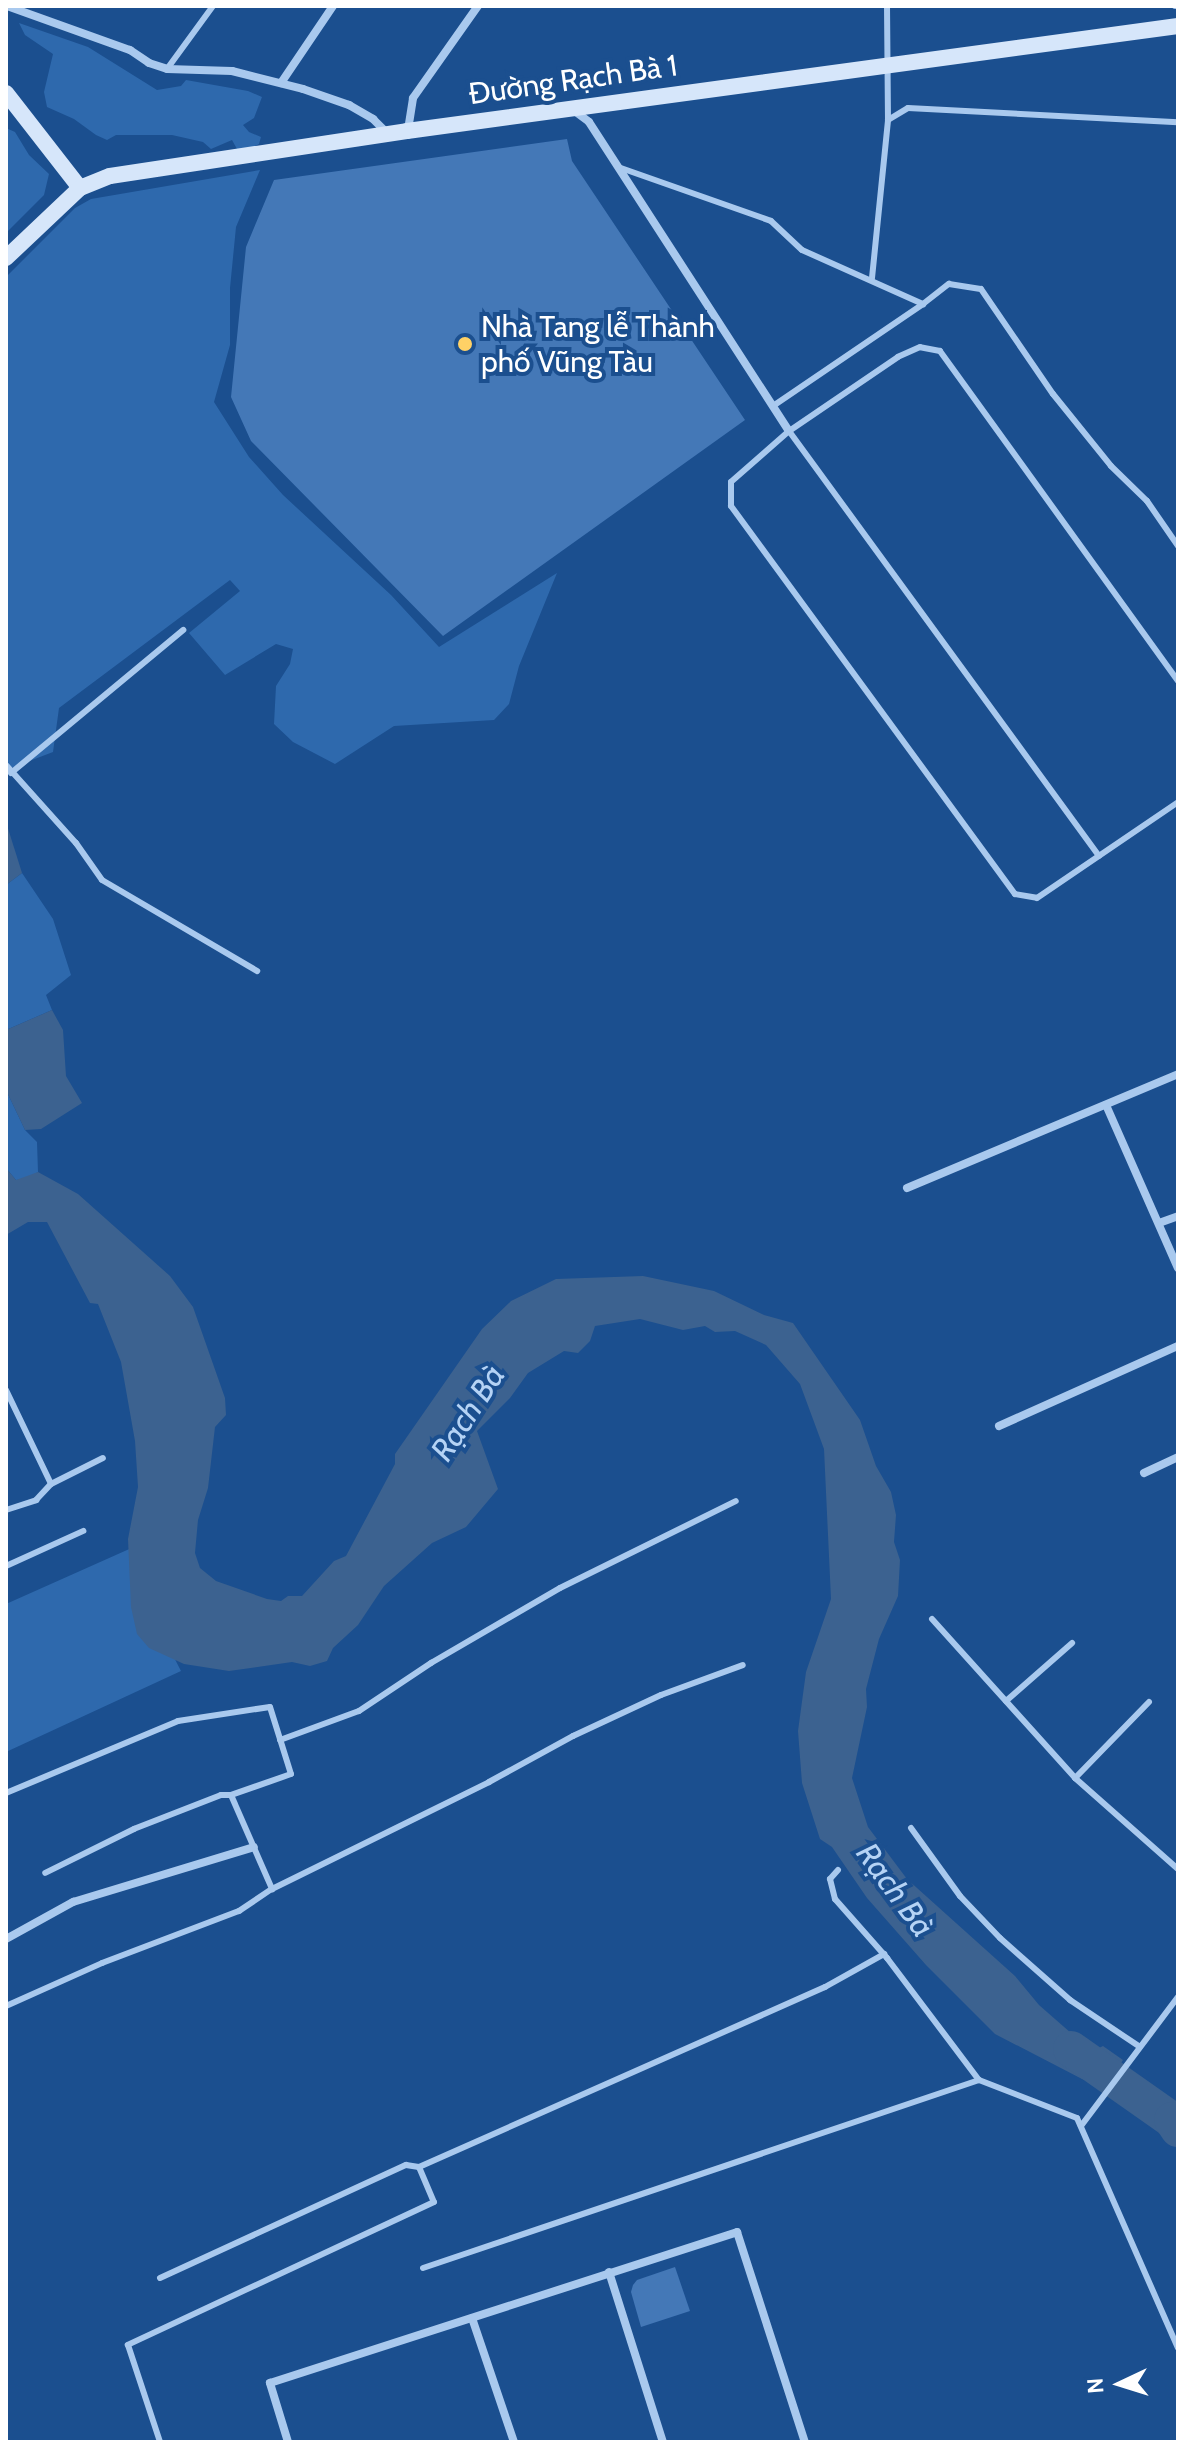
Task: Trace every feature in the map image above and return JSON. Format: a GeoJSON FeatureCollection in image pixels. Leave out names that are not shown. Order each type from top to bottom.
{"type":"FeatureCollection","features":[{"type":"Feature","properties":{"kind":"street"},"geometry":{"type":"LineString","coordinates":[[7,6],[130,50],[149,63],[167,69],[232,71],[349,105],[373,119],[388,134]]}},
{"type":"Feature","properties":{"kind":"street"},"geometry":{"type":"LineString","coordinates":[[281,83],[333,6]]}},
{"type":"Feature","properties":{"kind":"street"},"geometry":{"type":"LineString","coordinates":[[407,131],[413,98],[478,6]]}},
{"type":"Feature","properties":{"kind":"street","name":"Đường Rạch Bà 1"},"geometry":{"type":"LineString","coordinates":[[6,258],[80,188],[110,176],[407,131],[1178,26]]}},
{"type":"Feature","properties":{"kind":"street"},"geometry":{"type":"LineString","coordinates":[[6,93],[80,188]]}},
{"type":"Feature","properties":{"kind":"street"},"geometry":{"type":"LineString","coordinates":[[571,108],[589,122],[789,431]]}},
{"type":"Feature","properties":{"kind":"street"},"geometry":{"type":"LineString","coordinates":[[907,1188],[1178,1074]]}},
{"type":"Feature","properties":{"kind":"street"},"geometry":{"type":"LineString","coordinates":[[1106,1105],[1178,1268]]}},
{"type":"Feature","properties":{"kind":"street"},"geometry":{"type":"LineString","coordinates":[[1159,1223],[1178,1216]]}},
{"type":"Feature","properties":{"kind":"street"},"geometry":{"type":"LineString","coordinates":[[999,1426],[1178,1346]]}},
{"type":"Feature","properties":{"kind":"street"},"geometry":{"type":"LineString","coordinates":[[1144,1473],[1178,1457]]}},
{"type":"Feature","properties":{"kind":"street"},"geometry":{"type":"LineString","coordinates":[[6,1939],[73,1902],[254,1847]]}},
{"type":"Feature","properties":{"kind":"street"},"geometry":{"type":"LineString","coordinates":[[288,2442],[270,2383],[737,2232],[805,2442]]}},
{"type":"Feature","properties":{"kind":"street"},"geometry":{"type":"LineString","coordinates":[[609,2272],[663,2442]]}},
{"type":"Feature","properties":{"kind":"street"},"geometry":{"type":"LineString","coordinates":[[472,2318],[514,2442]]}},
{"type":"Feature","properties":{"kind":"lane"},"geometry":{"type":"LineString","coordinates":[[167,69],[213,6]]}},
{"type":"Feature","properties":{"kind":"lane"},"geometry":{"type":"LineString","coordinates":[[872,278],[888,120],[887,6]]}},
{"type":"Feature","properties":{"kind":"lane"},"geometry":{"type":"LineString","coordinates":[[888,120],[908,108],[1178,122]]}},
{"type":"Feature","properties":{"kind":"lane"},"geometry":{"type":"LineString","coordinates":[[616,166],[771,221],[802,250],[872,278],[923,304]]}},
{"type":"Feature","properties":{"kind":"lane"},"geometry":{"type":"LineString","coordinates":[[773,406],[949,284],[981,289],[1053,394],[1111,466],[1147,501],[1178,546]]}},
{"type":"Feature","properties":{"kind":"lane"},"geometry":{"type":"LineString","coordinates":[[1178,681],[940,351],[920,347],[898,357],[789,431],[731,482],[731,506],[1015,894],[1037,898],[1178,802]]}},
{"type":"Feature","properties":{"kind":"lane"},"geometry":{"type":"LineString","coordinates":[[789,431],[1099,856]]}},
{"type":"Feature","properties":{"kind":"lane"},"geometry":{"type":"LineString","coordinates":[[11,773],[183,630]]}},
{"type":"Feature","properties":{"kind":"lane"},"geometry":{"type":"LineString","coordinates":[[6,765],[76,843],[102,880],[257,971]]}},
{"type":"Feature","properties":{"kind":"lane"},"geometry":{"type":"LineString","coordinates":[[6,1390],[51,1484]]}},
{"type":"Feature","properties":{"kind":"lane"},"geometry":{"type":"LineString","coordinates":[[6,1510],[36,1500],[51,1484],[103,1458]]}},
{"type":"Feature","properties":{"kind":"lane"},"geometry":{"type":"LineString","coordinates":[[280,1740],[367,1706],[431,1663],[560,1588],[736,1501]]}},
{"type":"Feature","properties":{"kind":"lane"},"geometry":{"type":"LineString","coordinates":[[6,1566],[83,1531]]}},
{"type":"Feature","properties":{"kind":"lane"},"geometry":{"type":"LineString","coordinates":[[932,1619],[1075,1778],[1178,1869]]}},
{"type":"Feature","properties":{"kind":"lane"},"geometry":{"type":"LineString","coordinates":[[1006,1701],[1072,1643]]}},
{"type":"Feature","properties":{"kind":"lane"},"geometry":{"type":"LineString","coordinates":[[6,2006],[102,1963],[239,1911],[272,1889],[641,1704],[743,1665]]}},
{"type":"Feature","properties":{"kind":"lane"},"geometry":{"type":"LineString","coordinates":[[1075,1778],[1149,1702]]}},
{"type":"Feature","properties":{"kind":"lane"},"geometry":{"type":"LineString","coordinates":[[6,1793],[197,1716],[270,1707],[291,1774],[231,1795],[221,1795],[134,1829],[45,1873]]}},
{"type":"Feature","properties":{"kind":"lane"},"geometry":{"type":"LineString","coordinates":[[231,1795],[272,1889]]}},
{"type":"Feature","properties":{"kind":"lane"},"geometry":{"type":"LineString","coordinates":[[911,1828],[960,1896],[1000,1938],[1070,2000],[1140,2047]]}},
{"type":"Feature","properties":{"kind":"lane"},"geometry":{"type":"LineString","coordinates":[[838,1870],[830,1879],[835,1899],[884,1954],[979,2080],[1077,2118],[1178,2348]]}},
{"type":"Feature","properties":{"kind":"lane"},"geometry":{"type":"LineString","coordinates":[[160,2278],[406,2165],[419,2167],[825,1987],[884,1954]]}},
{"type":"Feature","properties":{"kind":"lane"},"geometry":{"type":"LineString","coordinates":[[1081,2126],[1178,1997]]}},
{"type":"Feature","properties":{"kind":"lane"},"geometry":{"type":"LineString","coordinates":[[423,2268],[979,2080]]}},
{"type":"Feature","properties":{"kind":"lane"},"geometry":{"type":"LineString","coordinates":[[160,2442],[128,2345],[434,2202],[419,2167]]}},
{"type":"Feature","properties":{"kind":"shaded area"},"geometry":{"type":"Polygon","coordinates":[[[19,23],[88,47],[157,90],[181,86],[186,80],[248,91],[262,97],[254,118],[243,125],[249,132],[261,137],[259,144],[250,149],[237,149],[232,140],[211,149],[203,142],[172,135],[116,135],[107,140],[96,135],[74,119],[47,107],[44,92],[53,54],[25,35],[19,23]]]}},
{"type":"Feature","properties":{"kind":"shaded area"},"geometry":{"type":"Polygon","coordinates":[[[6,128],[15,132],[29,155],[49,174],[44,195],[6,233],[6,128]]]}},
{"type":"Feature","properties":{"kind":"shaded area"},"geometry":{"type":"Polygon","coordinates":[[[260,170],[236,227],[230,288],[230,345],[214,402],[249,457],[283,495],[391,595],[439,647],[557,573],[519,666],[509,704],[494,720],[394,726],[335,764],[293,742],[274,724],[276,686],[290,664],[293,649],[276,644],[225,675],[189,633],[240,591],[230,580],[59,708],[53,752],[6,770],[6,277],[75,208],[91,199],[260,170]]]}},
{"type":"Feature","properties":{"kind":"shaded area"},"geometry":{"type":"Polygon","coordinates":[[[22,873],[53,919],[71,975],[46,995],[52,1010],[6,1030],[6,885],[22,873]]]}},
{"type":"Feature","properties":{"kind":"shaded area"},"geometry":{"type":"Polygon","coordinates":[[[6,1090],[25,1130],[37,1142],[38,1172],[26,1179],[16,1180],[6,1168],[6,1090]]]}},
{"type":"Feature","properties":{"kind":"shaded area"},"geometry":{"type":"Polygon","coordinates":[[[145,1542],[161,1632],[181,1671],[6,1752],[6,1604],[145,1542]]]}},
{"type":"Feature","properties":{"kind":"water"},"geometry":{"type":"Polygon","coordinates":[[[6,822],[22,873],[6,885],[6,822]]]}},
{"type":"Feature","properties":{"kind":"water"},"geometry":{"type":"Polygon","coordinates":[[[52,1010],[63,1030],[66,1076],[82,1103],[41,1129],[25,1130],[6,1090],[6,1030],[52,1010]]]}},
{"type":"Feature","properties":{"kind":"water"},"geometry":{"type":"Polygon","coordinates":[[[6,1168],[16,1180],[38,1172],[78,1194],[170,1276],[193,1307],[225,1398],[226,1415],[215,1427],[208,1488],[198,1520],[195,1553],[200,1568],[216,1581],[267,1599],[281,1601],[288,1596],[302,1596],[334,1561],[346,1556],[395,1464],[395,1454],[482,1329],[511,1301],[556,1279],[643,1276],[714,1291],[764,1315],[793,1323],[860,1420],[876,1466],[891,1492],[896,1515],[894,1542],[900,1560],[898,1596],[879,1639],[866,1689],[867,1707],[852,1778],[868,1827],[907,1879],[1015,1976],[1039,2005],[1079,2040],[1095,2050],[1103,2046],[1123,2060],[1106,2086],[1082,2079],[995,2034],[926,1965],[867,1898],[832,1847],[820,1839],[802,1783],[798,1731],[806,1672],[831,1599],[824,1449],[800,1384],[766,1345],[735,1331],[715,1332],[705,1326],[683,1330],[640,1319],[595,1326],[590,1341],[578,1353],[564,1351],[528,1373],[510,1398],[477,1431],[498,1489],[466,1527],[432,1543],[384,1586],[358,1625],[333,1648],[327,1661],[310,1666],[292,1662],[229,1671],[184,1664],[149,1648],[137,1634],[131,1607],[128,1539],[138,1487],[135,1441],[121,1362],[98,1304],[90,1303],[47,1222],[28,1222],[6,1235],[6,1168]]]}},
{"type":"Feature","properties":{"kind":"building","name":"Nhà Tang lễ Thành phố Vũng Tàu"},"geometry":{"type":"Polygon","coordinates":[[[567,139],[572,161],[745,420],[443,636],[251,441],[231,397],[246,247],[274,180],[567,139]]]}},
{"type":"Feature","properties":{"kind":"building"},"geometry":{"type":"Polygon","coordinates":[[[675,2267],[690,2311],[641,2327],[631,2292],[633,2285],[637,2280],[675,2267]]]}},
{"type":"Feature","properties":{"kind":"waterway","name":"Rạch Bà"},"geometry":{"type":"LineString","coordinates":[[1071,2049],[1172,2120],[1178,2129]]}},
{"type":"Feature","properties":{"kind":"place","name":"Nhà Tang lễ Thành phố Vũng Tàu"},"geometry":{"type":"Point","coordinates":[465,344]}}]}
